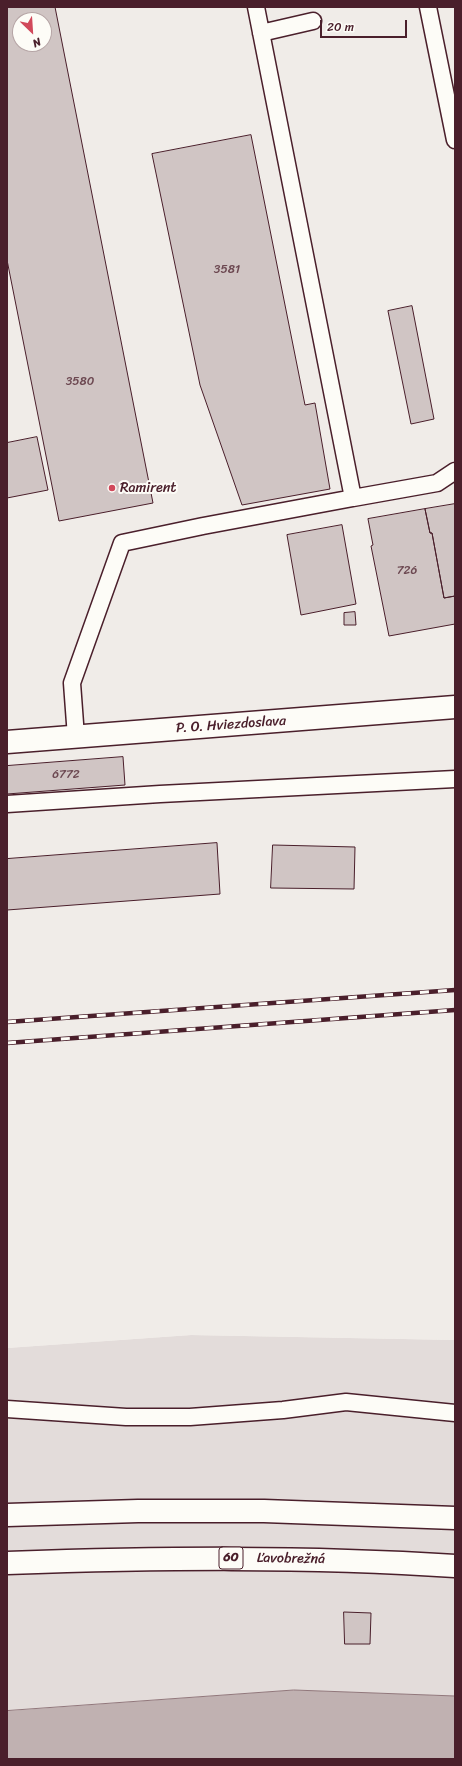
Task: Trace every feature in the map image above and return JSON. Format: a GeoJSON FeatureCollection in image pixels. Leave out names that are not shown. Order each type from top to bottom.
{"type":"FeatureCollection","features":[{"type":"Feature","properties":{"kind":"main road","name":"P. O. Hviezdoslava"},"geometry":{"type":"LineString","coordinates":[[7,742],[455,707]]}},
{"type":"Feature","properties":{"kind":"main road"},"geometry":{"type":"LineString","coordinates":[[7,1516],[138,1511],[264,1511],[455,1518]]}},
{"type":"Feature","properties":{"kind":"main road","name":"Ľavobrežná"},"geometry":{"type":"LineString","coordinates":[[7,1563],[138,1559],[263,1558],[455,1566]]}},
{"type":"Feature","properties":{"kind":"lane"},"geometry":{"type":"LineString","coordinates":[[256,7],[353,498]]}},
{"type":"Feature","properties":{"kind":"lane"},"geometry":{"type":"LineString","coordinates":[[428,7],[455,140]]}},
{"type":"Feature","properties":{"kind":"lane"},"geometry":{"type":"LineString","coordinates":[[261,33],[313,21]]}},
{"type":"Feature","properties":{"kind":"lane"},"geometry":{"type":"LineString","coordinates":[[76,737],[72,683],[122,543],[204,526],[437,483],[455,471]]}},
{"type":"Feature","properties":{"kind":"lane"},"geometry":{"type":"LineString","coordinates":[[7,804],[160,794],[455,779]]}},
{"type":"Feature","properties":{"kind":"lane"},"geometry":{"type":"LineString","coordinates":[[7,1409],[126,1417],[190,1416],[283,1410],[346,1402],[455,1413]]}},
{"type":"Feature","properties":{"kind":"shaded area"},"geometry":{"type":"Polygon","coordinates":[[[7,7],[455,7],[455,1340],[191,1335],[7,1348],[7,7]]]}},
{"type":"Feature","properties":{"kind":"shaded area"},"geometry":{"type":"Polygon","coordinates":[[[191,1335],[455,1340],[455,1696],[294,1690],[7,1711],[7,1348],[191,1335]]]}},
{"type":"Feature","properties":{"kind":"shaded area"},"geometry":{"type":"Polygon","coordinates":[[[294,1690],[455,1696],[455,1759],[7,1759],[7,1711],[294,1690]]]}},
{"type":"Feature","properties":{"kind":"building"},"geometry":{"type":"Polygon","coordinates":[[[7,7],[55,7],[153,503],[59,521],[7,260],[7,7]]]}},
{"type":"Feature","properties":{"kind":"building"},"geometry":{"type":"Polygon","coordinates":[[[251,135],[305,405],[315,403],[330,489],[242,505],[200,385],[152,154],[251,135]]]}},
{"type":"Feature","properties":{"kind":"building"},"geometry":{"type":"Polygon","coordinates":[[[412,306],[434,419],[411,424],[388,311],[412,306]]]}},
{"type":"Feature","properties":{"kind":"building"},"geometry":{"type":"Polygon","coordinates":[[[37,437],[48,490],[7,498],[7,443],[37,437]]]}},
{"type":"Feature","properties":{"kind":"building"},"geometry":{"type":"Polygon","coordinates":[[[455,504],[455,596],[444,598],[432,533],[430,533],[425,509],[455,504]]]}},
{"type":"Feature","properties":{"kind":"building"},"geometry":{"type":"Polygon","coordinates":[[[425,509],[430,533],[432,533],[444,598],[455,596],[455,624],[389,636],[371,546],[373,545],[368,519],[425,509]]]}},
{"type":"Feature","properties":{"kind":"building"},"geometry":{"type":"Polygon","coordinates":[[[342,525],[356,604],[301,615],[287,535],[342,525]]]}},
{"type":"Feature","properties":{"kind":"building"},"geometry":{"type":"Polygon","coordinates":[[[355,612],[356,625],[344,625],[344,613],[355,612]]]}},
{"type":"Feature","properties":{"kind":"building"},"geometry":{"type":"Polygon","coordinates":[[[123,757],[125,785],[7,794],[7,766],[123,757]]]}},
{"type":"Feature","properties":{"kind":"building"},"geometry":{"type":"Polygon","coordinates":[[[217,843],[220,894],[7,910],[7,859],[217,843]]]}},
{"type":"Feature","properties":{"kind":"building"},"geometry":{"type":"Polygon","coordinates":[[[273,845],[355,847],[354,889],[271,888],[273,845]]]}},
{"type":"Feature","properties":{"kind":"building"},"geometry":{"type":"Polygon","coordinates":[[[344,1612],[371,1613],[370,1644],[345,1644],[344,1612]]]}},
{"type":"Feature","properties":{"kind":"railway"},"geometry":{"type":"LineString","coordinates":[[7,1022],[455,990]]}},
{"type":"Feature","properties":{"kind":"railway"},"geometry":{"type":"LineString","coordinates":[[7,1043],[455,1010]]}},
{"type":"Feature","properties":{"kind":"place","name":"Ramirent"},"geometry":{"type":"Point","coordinates":[112,488]}}]}
